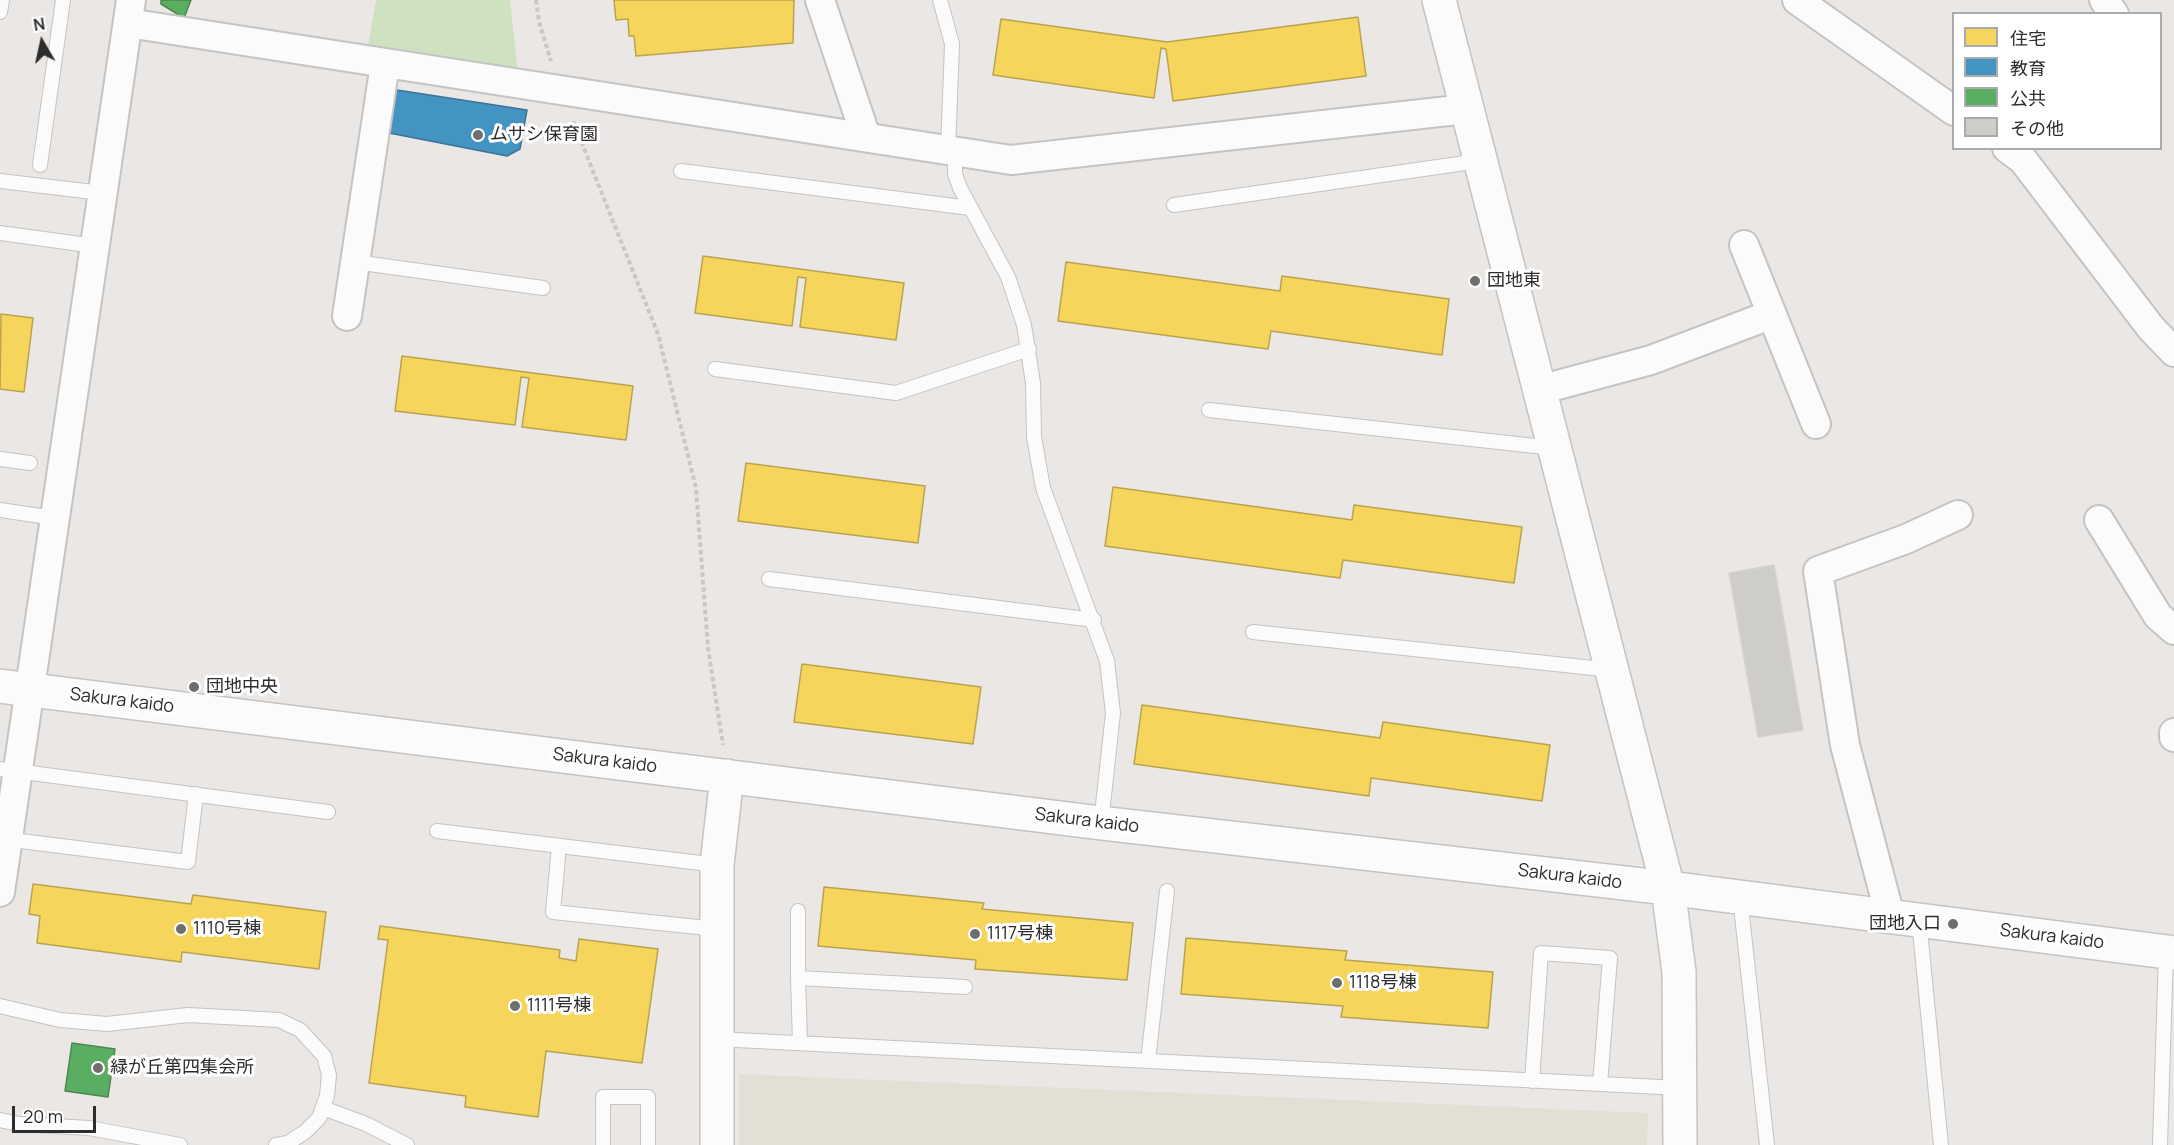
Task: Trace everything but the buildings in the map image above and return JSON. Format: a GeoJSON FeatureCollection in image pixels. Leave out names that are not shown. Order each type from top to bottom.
{"type":"FeatureCollection","features":[{"type":"Feature","properties":{"kind":"street"},"geometry":{"type":"LineString","coordinates":[[820,0],[866,137]]}},
{"type":"Feature","properties":{"kind":"street"},"geometry":{"type":"LineString","coordinates":[[1439,0],[1668,888],[1678,972],[1680,1145]]}},
{"type":"Feature","properties":{"kind":"street"},"geometry":{"type":"LineString","coordinates":[[1797,0],[1952,110]]}},
{"type":"Feature","properties":{"kind":"street"},"geometry":{"type":"LineString","coordinates":[[0,892],[14,688],[54,518],[130,12],[385,64],[1011,160],[1466,109]]}},
{"type":"Feature","properties":{"kind":"street"},"geometry":{"type":"LineString","coordinates":[[347,316],[385,64]]}},
{"type":"Feature","properties":{"kind":"street"},"geometry":{"type":"LineString","coordinates":[[2010,150],[2023,160],[2151,328],[2174,352]]}},
{"type":"Feature","properties":{"kind":"street"},"geometry":{"type":"LineString","coordinates":[[1744,245],[1770,315],[1816,424]]}},
{"type":"Feature","properties":{"kind":"street"},"geometry":{"type":"LineString","coordinates":[[1539,390],[1651,360],[1770,315]]}},
{"type":"Feature","properties":{"kind":"street"},"geometry":{"type":"LineString","coordinates":[[1904,918],[1845,745],[1818,571],[1906,539],[1958,515]]}},
{"type":"Feature","properties":{"kind":"street"},"geometry":{"type":"LineString","coordinates":[[2099,520],[2158,616],[2174,630]]}},
{"type":"Feature","properties":{"kind":"street","name":"Sakura kaido"},"geometry":{"type":"LineString","coordinates":[[14,688],[1101,823],[1668,888],[2170,953]]}},
{"type":"Feature","properties":{"kind":"street"},"geometry":{"type":"LineString","coordinates":[[717,1145],[717,865],[727,776]]}},
{"type":"Feature","properties":{"kind":"lane"},"geometry":{"type":"LineString","coordinates":[[0,12],[2,0]]}},
{"type":"Feature","properties":{"kind":"lane"},"geometry":{"type":"LineString","coordinates":[[40,165],[63,0]]}},
{"type":"Feature","properties":{"kind":"lane"},"geometry":{"type":"LineString","coordinates":[[940,0],[952,44],[952,151],[955,174],[970,208],[1008,277],[1024,325],[1029,349],[1034,437],[1043,488],[1094,620],[1107,661],[1113,713],[1101,823]]}},
{"type":"Feature","properties":{"kind":"lane"},"geometry":{"type":"LineString","coordinates":[[1174,205],[1479,160]]}},
{"type":"Feature","properties":{"kind":"lane"},"geometry":{"type":"LineString","coordinates":[[681,171],[970,208]]}},
{"type":"Feature","properties":{"kind":"lane"},"geometry":{"type":"LineString","coordinates":[[0,181],[102,193]]}},
{"type":"Feature","properties":{"kind":"lane"},"geometry":{"type":"LineString","coordinates":[[0,233],[95,246]]}},
{"type":"Feature","properties":{"kind":"lane"},"geometry":{"type":"LineString","coordinates":[[355,262],[543,288]]}},
{"type":"Feature","properties":{"kind":"lane"},"geometry":{"type":"LineString","coordinates":[[715,369],[896,393],[1029,349]]}},
{"type":"Feature","properties":{"kind":"lane"},"geometry":{"type":"LineString","coordinates":[[1209,410],[1554,448]]}},
{"type":"Feature","properties":{"kind":"lane"},"geometry":{"type":"LineString","coordinates":[[0,459],[30,463]]}},
{"type":"Feature","properties":{"kind":"lane"},"geometry":{"type":"LineString","coordinates":[[0,510],[54,518]]}},
{"type":"Feature","properties":{"kind":"lane"},"geometry":{"type":"LineString","coordinates":[[769,579],[1094,620]]}},
{"type":"Feature","properties":{"kind":"lane"},"geometry":{"type":"LineString","coordinates":[[1253,632],[1612,670]]}},
{"type":"Feature","properties":{"kind":"lane"},"geometry":{"type":"LineString","coordinates":[[8,770],[328,812]]}},
{"type":"Feature","properties":{"kind":"lane"},"geometry":{"type":"LineString","coordinates":[[4,838],[188,862],[196,794]]}},
{"type":"Feature","properties":{"kind":"lane"},"geometry":{"type":"LineString","coordinates":[[437,831],[717,865]]}},
{"type":"Feature","properties":{"kind":"lane"},"geometry":{"type":"LineString","coordinates":[[559,846],[553,912],[717,929]]}},
{"type":"Feature","properties":{"kind":"lane"},"geometry":{"type":"LineString","coordinates":[[1148,1061],[1167,891]]}},
{"type":"Feature","properties":{"kind":"lane"},"geometry":{"type":"LineString","coordinates":[[1740,897],[1767,1145]]}},
{"type":"Feature","properties":{"kind":"lane"},"geometry":{"type":"LineString","coordinates":[[798,911],[800,1043]]}},
{"type":"Feature","properties":{"kind":"lane"},"geometry":{"type":"LineString","coordinates":[[1904,918],[1941,1145]]}},
{"type":"Feature","properties":{"kind":"lane"},"geometry":{"type":"LineString","coordinates":[[1532,1081],[1541,953],[1610,958],[1600,1084]]}},
{"type":"Feature","properties":{"kind":"lane"},"geometry":{"type":"LineString","coordinates":[[2160,1145],[2170,953]]}},
{"type":"Feature","properties":{"kind":"lane"},"geometry":{"type":"LineString","coordinates":[[798,978],[965,987]]}},
{"type":"Feature","properties":{"kind":"lane"},"geometry":{"type":"LineString","coordinates":[[0,1006],[60,1020],[107,1024],[188,1015],[279,1020],[300,1030],[324,1056],[329,1075],[323,1108],[319,1118],[305,1132],[288,1143],[276,1145]]}},
{"type":"Feature","properties":{"kind":"lane"},"geometry":{"type":"LineString","coordinates":[[717,1039],[1681,1089]]}},
{"type":"Feature","properties":{"kind":"lane"},"geometry":{"type":"LineString","coordinates":[[603,1145],[603,1097],[648,1097],[648,1145]]}},
{"type":"Feature","properties":{"kind":"lane"},"geometry":{"type":"LineString","coordinates":[[323,1108],[366,1124],[407,1145]]}},
{"type":"Feature","properties":{"kind":"lane"},"geometry":{"type":"LineString","coordinates":[[0,1120],[20,1124],[89,1128],[180,1145]]}},
{"type":"Feature","properties":{"kind":"path"},"geometry":{"type":"LineString","coordinates":[[536,0],[539,22],[560,91],[658,334],[693,477],[708,648],[727,776]]}},
{"type":"Feature","properties":{"kind":"shaded area"},"geometry":{"type":"Polygon","coordinates":[[[739,1074],[1648,1113],[1647,1145],[739,1145],[739,1074]]]}},
{"type":"Feature","properties":{"kind":"green space"},"geometry":{"type":"Polygon","coordinates":[[[376,0],[510,0],[518,74],[368,46],[376,0]]]}},
{"type":"Feature","properties":{"kind":"place","name":"ムサシ保育園"},"geometry":{"type":"Point","coordinates":[478,135]}},
{"type":"Feature","properties":{"kind":"place","name":"団地東"},"geometry":{"type":"Point","coordinates":[1475,281]}},
{"type":"Feature","properties":{"kind":"place","name":"団地中央"},"geometry":{"type":"Point","coordinates":[194,687]}},
{"type":"Feature","properties":{"kind":"place","name":"団地入口"},"geometry":{"type":"Point","coordinates":[1953,924]}},
{"type":"Feature","properties":{"kind":"place","name":"1110号棟"},"geometry":{"type":"Point","coordinates":[181,929]}},
{"type":"Feature","properties":{"kind":"place","name":"1117号棟"},"geometry":{"type":"Point","coordinates":[975,934]}},
{"type":"Feature","properties":{"kind":"place","name":"1118号棟"},"geometry":{"type":"Point","coordinates":[1337,983]}},
{"type":"Feature","properties":{"kind":"place","name":"1111号棟"},"geometry":{"type":"Point","coordinates":[515,1006]}},
{"type":"Feature","properties":{"kind":"place","name":"緑が丘第四集会所"},"geometry":{"type":"Point","coordinates":[98,1068]}}]}
